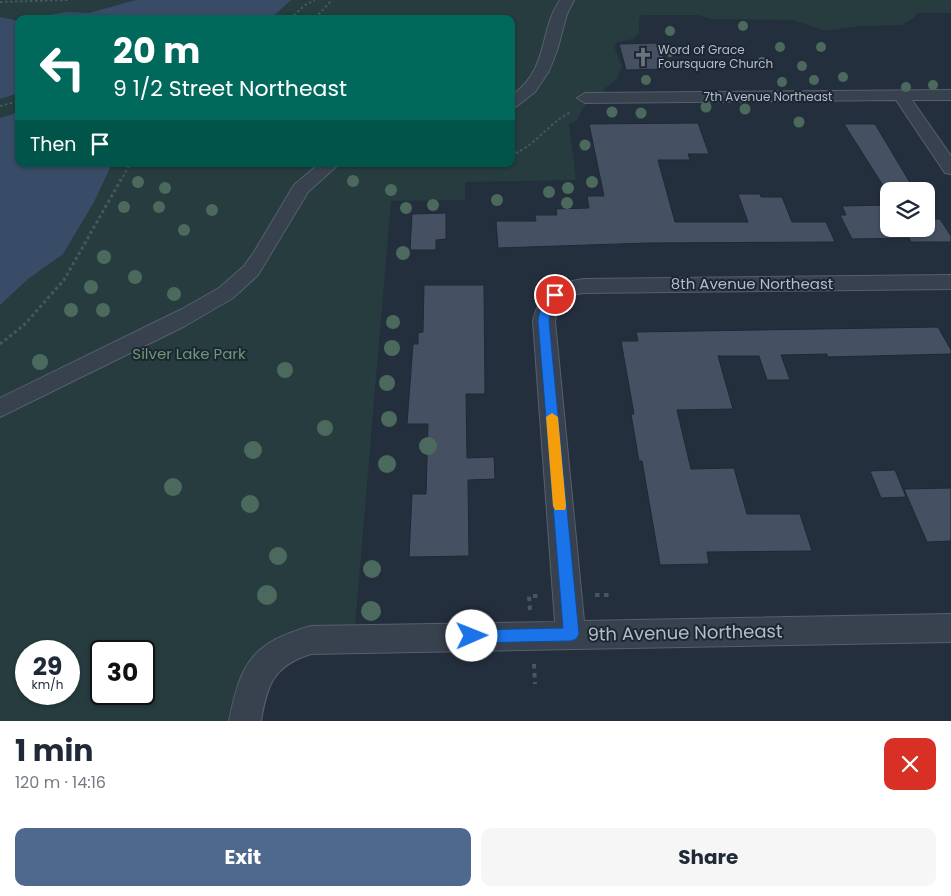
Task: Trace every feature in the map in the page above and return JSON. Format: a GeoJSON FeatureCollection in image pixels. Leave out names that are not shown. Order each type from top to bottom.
{"type":"FeatureCollection","features":[{"type":"Feature","properties":{"kind":"street"},"geometry":{"type":"LineString","coordinates":[[515,100],[531,88],[547,63],[560,14],[566,0]]}},
{"type":"Feature","properties":{"kind":"street","name":"7th Avenue Northeast"},"geometry":{"type":"LineString","coordinates":[[585,98],[951,95]]}},
{"type":"Feature","properties":{"kind":"street"},"geometry":{"type":"LineString","coordinates":[[901,96],[951,169]]}},
{"type":"Feature","properties":{"kind":"street"},"geometry":{"type":"LineString","coordinates":[[0,408],[181,319],[235,286],[252,271],[266,251],[301,186],[325,167]]}},
{"type":"Feature","properties":{"kind":"street","name":"8th Avenue Northeast"},"geometry":{"type":"LineString","coordinates":[[571,634],[544,321],[545,308],[555,295],[570,287],[584,286],[951,282]]}},
{"type":"Feature","properties":{"kind":"street","name":"9th Avenue Northeast"},"geometry":{"type":"LineString","coordinates":[[245,721],[257,675],[272,655],[290,645],[311,640],[951,628]]}},
{"type":"Feature","properties":{"kind":"path"},"geometry":{"type":"LineString","coordinates":[[0,2],[68,0]]}},
{"type":"Feature","properties":{"kind":"path"},"geometry":{"type":"LineString","coordinates":[[294,15],[305,5],[315,0]]}},
{"type":"Feature","properties":{"kind":"path"},"geometry":{"type":"LineString","coordinates":[[318,15],[332,0]]}},
{"type":"Feature","properties":{"kind":"path"},"geometry":{"type":"LineString","coordinates":[[0,106],[15,102]]}},
{"type":"Feature","properties":{"kind":"path"},"geometry":{"type":"LineString","coordinates":[[515,153],[530,147],[545,134],[558,116],[571,112]]}},
{"type":"Feature","properties":{"kind":"path"},"geometry":{"type":"LineString","coordinates":[[0,344],[24,325],[64,280],[128,167]]}},
{"type":"Feature","properties":{"kind":"green space","name":"Silver Lake Park"},"geometry":{"type":"Polygon","coordinates":[[[0,0],[951,0],[951,13],[917,13],[915,17],[902,25],[861,26],[826,31],[793,20],[711,19],[697,15],[641,15],[639,19],[639,34],[633,39],[617,42],[614,46],[622,67],[616,80],[604,89],[605,97],[594,99],[587,103],[577,120],[569,124],[576,180],[465,182],[465,200],[391,201],[354,638],[291,645],[244,721],[0,721],[0,0]]]}},
{"type":"Feature","properties":{"kind":"water"},"geometry":{"type":"Polygon","coordinates":[[[136,0],[291,0],[274,15],[49,15],[66,12],[89,13],[136,0]]]}},
{"type":"Feature","properties":{"kind":"water"},"geometry":{"type":"Polygon","coordinates":[[[0,17],[15,20],[15,94],[0,99],[0,17]]]}},
{"type":"Feature","properties":{"kind":"water"},"geometry":{"type":"Polygon","coordinates":[[[15,113],[15,167],[111,167],[94,202],[63,254],[28,279],[0,305],[0,118],[15,113]]]}},
{"type":"Feature","properties":{"kind":"building","name":"Word of Grace Foursquare Church"},"geometry":{"type":"Polygon","coordinates":[[[659,43],[667,69],[626,70],[619,44],[659,43]]]}},
{"type":"Feature","properties":{"kind":"building"},"geometry":{"type":"Polygon","coordinates":[[[698,123],[709,154],[688,154],[690,160],[658,160],[675,222],[748,222],[738,194],[760,194],[761,197],[782,197],[792,222],[826,222],[835,242],[648,243],[498,248],[496,221],[536,221],[535,215],[557,215],[556,209],[589,208],[587,196],[604,196],[589,124],[698,123]]]}},
{"type":"Feature","properties":{"kind":"building"},"geometry":{"type":"Polygon","coordinates":[[[844,124],[875,124],[910,182],[881,182],[844,124]]]}},
{"type":"Feature","properties":{"kind":"building"},"geometry":{"type":"Polygon","coordinates":[[[880,205],[880,237],[935,237],[935,219],[940,219],[951,236],[951,242],[911,242],[909,238],[852,239],[840,215],[846,215],[842,206],[880,205]]]}},
{"type":"Feature","properties":{"kind":"building"},"geometry":{"type":"Polygon","coordinates":[[[446,213],[446,239],[436,240],[436,250],[410,250],[412,214],[446,213]]]}},
{"type":"Feature","properties":{"kind":"building"},"geometry":{"type":"Polygon","coordinates":[[[424,285],[484,285],[485,394],[466,394],[467,458],[494,457],[495,479],[468,480],[469,556],[409,557],[412,494],[426,494],[428,424],[407,424],[413,344],[418,344],[418,333],[423,332],[424,285]]]}},
{"type":"Feature","properties":{"kind":"building"},"geometry":{"type":"Polygon","coordinates":[[[938,327],[951,350],[951,354],[827,357],[827,354],[781,355],[790,380],[767,380],[759,356],[718,356],[733,409],[677,410],[691,469],[734,468],[747,514],[800,514],[812,551],[707,552],[709,564],[660,565],[642,461],[639,461],[631,414],[634,414],[621,341],[638,341],[636,332],[938,327]]]}},
{"type":"Feature","properties":{"kind":"building"},"geometry":{"type":"Polygon","coordinates":[[[895,470],[906,497],[881,498],[870,471],[895,470]]]}},
{"type":"Feature","properties":{"kind":"building"},"geometry":{"type":"Polygon","coordinates":[[[951,488],[951,541],[927,542],[904,489],[951,488]]]}},
{"type":"Feature","properties":{"kind":"slow traffic"},"geometry":{"type":"LineString","coordinates":[[552,417],[560,506]]}},
{"type":"Feature","properties":{"kind":"place","name":"Word of Grace Foursquare Church"},"geometry":{"type":"Point","coordinates":[643,57]}},
{"type":"Feature","properties":{"kind":"route"},"geometry":{"type":"LineString","coordinates":[[472,636],[571,634],[544,321],[545,308],[555,295]]}}]}
